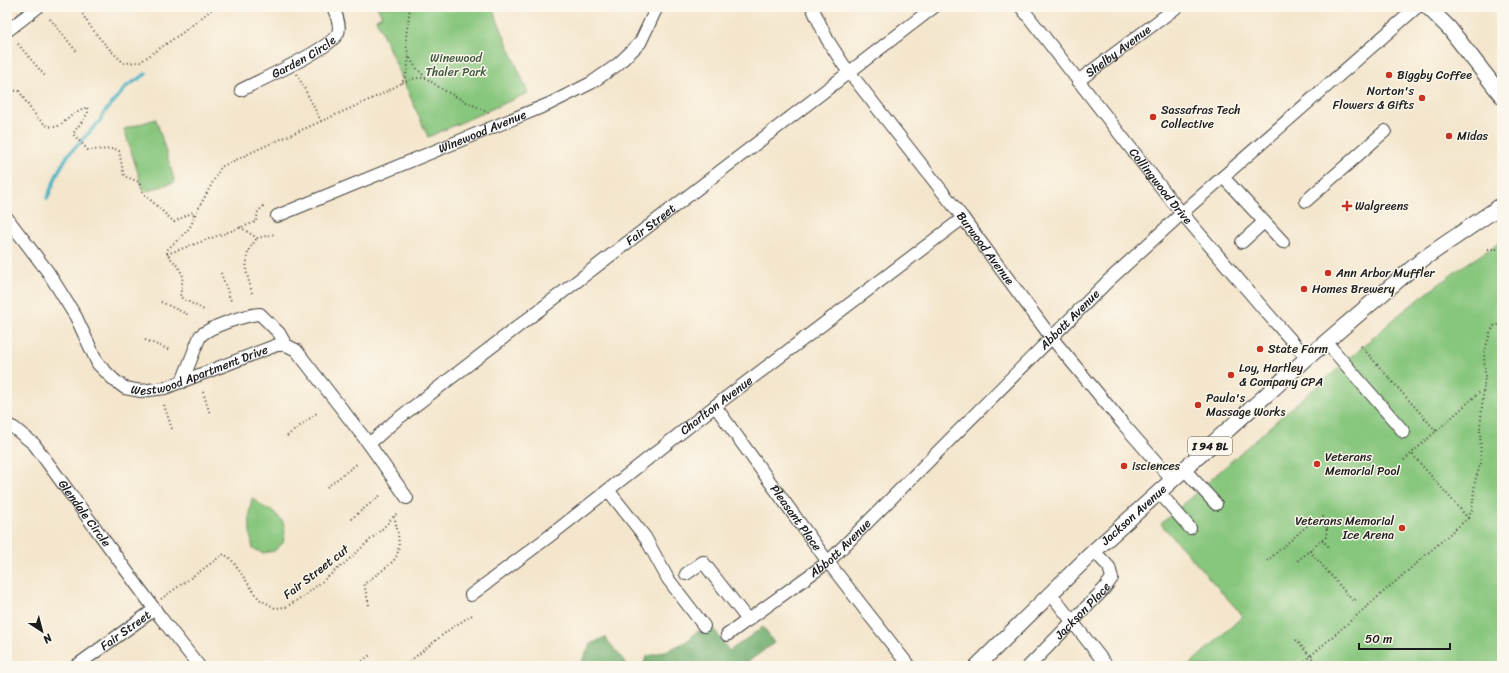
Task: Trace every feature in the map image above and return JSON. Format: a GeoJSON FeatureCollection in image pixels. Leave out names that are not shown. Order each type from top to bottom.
{"type":"FeatureCollection","features":[{"type":"Feature","properties":{"kind":"main road"},"geometry":{"type":"LineString","coordinates":[[1434,9],[1502,96]]}},
{"type":"Feature","properties":{"kind":"main road","name":"Jackson Avenue"},"geometry":{"type":"LineString","coordinates":[[977,666],[1094,551],[1307,358],[1423,260],[1502,205]]}},
{"type":"Feature","properties":{"kind":"street"},"geometry":{"type":"LineString","coordinates":[[7,31],[38,7]]}},
{"type":"Feature","properties":{"kind":"street","name":"Garden Circle"},"geometry":{"type":"LineString","coordinates":[[241,90],[320,50],[334,40],[339,32],[337,16],[333,7]]}},
{"type":"Feature","properties":{"kind":"street","name":"Winewood Avenue"},"geometry":{"type":"LineString","coordinates":[[277,216],[548,104],[590,83],[617,65],[640,43],[657,7]]}},
{"type":"Feature","properties":{"kind":"street","name":"Burwood Avenue"},"geometry":{"type":"LineString","coordinates":[[812,7],[827,39],[850,73],[963,218],[1051,337],[1172,480]]}},
{"type":"Feature","properties":{"kind":"street","name":"Fair Street"},"geometry":{"type":"LineString","coordinates":[[369,444],[395,421],[934,7]]}},
{"type":"Feature","properties":{"kind":"street","name":"Collingwood Drive"},"geometry":{"type":"LineString","coordinates":[[1021,7],[1182,213],[1307,358]]}},
{"type":"Feature","properties":{"kind":"street","name":"Shelby Avenue"},"geometry":{"type":"LineString","coordinates":[[1078,81],[1177,7]]}},
{"type":"Feature","properties":{"kind":"street","name":"Abbott Avenue"},"geometry":{"type":"LineString","coordinates":[[727,636],[828,562],[1108,281],[1222,177],[1417,7]]}},
{"type":"Feature","properties":{"kind":"street"},"geometry":{"type":"LineString","coordinates":[[1306,201],[1385,130]]}},
{"type":"Feature","properties":{"kind":"street"},"geometry":{"type":"LineString","coordinates":[[1222,177],[1283,242]]}},
{"type":"Feature","properties":{"kind":"street","name":"Westwood Apartment Drive"},"geometry":{"type":"LineString","coordinates":[[7,218],[48,272],[76,317],[98,364],[114,380],[125,388],[141,391],[165,388],[278,345],[286,345]]}},
{"type":"Feature","properties":{"kind":"street","name":"Charlton Avenue"},"geometry":{"type":"LineString","coordinates":[[471,595],[715,406],[963,218]]}},
{"type":"Feature","properties":{"kind":"street"},"geometry":{"type":"LineString","coordinates":[[1242,242],[1264,222]]}},
{"type":"Feature","properties":{"kind":"street"},"geometry":{"type":"LineString","coordinates":[[182,382],[200,336],[206,331],[238,319],[260,314],[279,332],[286,345],[296,350],[369,444],[407,498]]}},
{"type":"Feature","properties":{"kind":"street"},"geometry":{"type":"LineString","coordinates":[[1326,342],[1404,432]]}},
{"type":"Feature","properties":{"kind":"street","name":"Pleasant Place"},"geometry":{"type":"LineString","coordinates":[[715,406],[828,562],[908,666]]}},
{"type":"Feature","properties":{"kind":"street","name":"Glendale Circle"},"geometry":{"type":"LineString","coordinates":[[7,425],[14,428],[34,444],[199,666]]}},
{"type":"Feature","properties":{"kind":"street"},"geometry":{"type":"LineString","coordinates":[[1184,469],[1216,504]]}},
{"type":"Feature","properties":{"kind":"street"},"geometry":{"type":"LineString","coordinates":[[608,490],[645,538],[668,579],[704,626]]}},
{"type":"Feature","properties":{"kind":"street"},"geometry":{"type":"LineString","coordinates":[[1159,492],[1190,528]]}},
{"type":"Feature","properties":{"kind":"street","name":"Jackson Place"},"geometry":{"type":"LineString","coordinates":[[1029,666],[1104,589],[1112,578],[1109,568],[1094,551]]}},
{"type":"Feature","properties":{"kind":"street"},"geometry":{"type":"LineString","coordinates":[[686,574],[703,562],[748,620]]}},
{"type":"Feature","properties":{"kind":"street"},"geometry":{"type":"LineString","coordinates":[[1050,593],[1073,620],[1107,666]]}},
{"type":"Feature","properties":{"kind":"street","name":"Fair Street"},"geometry":{"type":"LineString","coordinates":[[76,666],[154,607]]}},
{"type":"Feature","properties":{"kind":"path"},"geometry":{"type":"LineString","coordinates":[[79,7],[83,15],[113,54],[124,63],[140,62],[182,33],[215,7]]}},
{"type":"Feature","properties":{"kind":"path"},"geometry":{"type":"LineString","coordinates":[[402,83],[409,56],[406,41],[410,7]]}},
{"type":"Feature","properties":{"kind":"path"},"geometry":{"type":"LineString","coordinates":[[50,19],[77,52]]}},
{"type":"Feature","properties":{"kind":"path"},"geometry":{"type":"LineString","coordinates":[[18,44],[45,76]]}},
{"type":"Feature","properties":{"kind":"path"},"geometry":{"type":"LineString","coordinates":[[409,56],[426,78],[436,86],[489,113]]}},
{"type":"Feature","properties":{"kind":"path"},"geometry":{"type":"LineString","coordinates":[[292,64],[321,121]]}},
{"type":"Feature","properties":{"kind":"path"},"geometry":{"type":"LineString","coordinates":[[167,254],[167,250],[186,232],[221,167],[378,96],[402,83],[415,78],[426,78]]}},
{"type":"Feature","properties":{"kind":"path"},"geometry":{"type":"LineString","coordinates":[[7,79],[8,90],[19,91],[41,122],[52,128],[59,126],[72,115],[87,107],[88,113],[73,134],[88,150],[115,149],[119,151],[124,176],[139,182],[143,193],[174,222],[193,212],[195,215]]}},
{"type":"Feature","properties":{"kind":"path"},"geometry":{"type":"LineString","coordinates":[[167,254],[256,222],[258,212],[264,205]]}},
{"type":"Feature","properties":{"kind":"path"},"geometry":{"type":"LineString","coordinates":[[240,227],[257,238]]}},
{"type":"Feature","properties":{"kind":"path"},"geometry":{"type":"LineString","coordinates":[[252,293],[246,270],[248,251],[257,238],[274,234]]}},
{"type":"Feature","properties":{"kind":"path"},"geometry":{"type":"LineString","coordinates":[[1488,249],[1502,249]]}},
{"type":"Feature","properties":{"kind":"path"},"geometry":{"type":"LineString","coordinates":[[167,254],[179,268],[183,276],[180,297],[204,310]]}},
{"type":"Feature","properties":{"kind":"path"},"geometry":{"type":"LineString","coordinates":[[222,273],[231,301]]}},
{"type":"Feature","properties":{"kind":"path"},"geometry":{"type":"LineString","coordinates":[[161,302],[189,315]]}},
{"type":"Feature","properties":{"kind":"path"},"geometry":{"type":"LineString","coordinates":[[1299,666],[1468,518],[1472,510],[1475,481],[1481,463],[1480,428],[1485,376],[1484,354],[1487,342],[1494,326],[1502,324]]}},
{"type":"Feature","properties":{"kind":"path"},"geometry":{"type":"LineString","coordinates":[[145,340],[170,350]]}},
{"type":"Feature","properties":{"kind":"path"},"geometry":{"type":"LineString","coordinates":[[1361,346],[1436,431]]}},
{"type":"Feature","properties":{"kind":"path"},"geometry":{"type":"LineString","coordinates":[[1404,460],[1480,392],[1484,391]]}},
{"type":"Feature","properties":{"kind":"path"},"geometry":{"type":"LineString","coordinates":[[202,392],[210,414]]}},
{"type":"Feature","properties":{"kind":"path"},"geometry":{"type":"LineString","coordinates":[[164,405],[172,429]]}},
{"type":"Feature","properties":{"kind":"path"},"geometry":{"type":"LineString","coordinates":[[287,436],[318,412]]}},
{"type":"Feature","properties":{"kind":"path"},"geometry":{"type":"LineString","coordinates":[[1411,453],[1451,501],[1468,518]]}},
{"type":"Feature","properties":{"kind":"path"},"geometry":{"type":"LineString","coordinates":[[327,487],[358,463]]}},
{"type":"Feature","properties":{"kind":"path"},"geometry":{"type":"LineString","coordinates":[[351,519],[382,494]]}},
{"type":"Feature","properties":{"kind":"path","name":"Fair Street cut"},"geometry":{"type":"LineString","coordinates":[[154,607],[224,554],[231,559],[259,599],[274,608],[286,607],[304,596],[345,563],[397,513]]}},
{"type":"Feature","properties":{"kind":"path"},"geometry":{"type":"LineString","coordinates":[[369,605],[364,584],[394,560],[398,550],[394,516]]}},
{"type":"Feature","properties":{"kind":"path"},"geometry":{"type":"LineString","coordinates":[[1267,561],[1314,520],[1320,520],[1324,516]]}},
{"type":"Feature","properties":{"kind":"path"},"geometry":{"type":"LineString","coordinates":[[1320,520],[1327,528]]}},
{"type":"Feature","properties":{"kind":"path"},"geometry":{"type":"LineString","coordinates":[[1296,562],[1326,537],[1327,528],[1332,524]]}},
{"type":"Feature","properties":{"kind":"path"},"geometry":{"type":"LineString","coordinates":[[1322,540],[1328,548]]}},
{"type":"Feature","properties":{"kind":"path"},"geometry":{"type":"LineString","coordinates":[[1310,551],[1354,601],[1356,598]]}},
{"type":"Feature","properties":{"kind":"path"},"geometry":{"type":"LineString","coordinates":[[404,666],[450,629],[472,615]]}},
{"type":"Feature","properties":{"kind":"path"},"geometry":{"type":"LineString","coordinates":[[1296,640],[1319,666]]}},
{"type":"Feature","properties":{"kind":"path"},"geometry":{"type":"LineString","coordinates":[[356,666],[370,655]]}},
{"type":"Feature","properties":{"kind":"green space","name":"Winewood Thaler Park"},"geometry":{"type":"Polygon","coordinates":[[[377,7],[492,7],[528,93],[428,137],[376,19],[382,16],[377,7]]]}},
{"type":"Feature","properties":{"kind":"green space"},"geometry":{"type":"Polygon","coordinates":[[[156,119],[175,182],[144,192],[124,129],[156,119]]]}},
{"type":"Feature","properties":{"kind":"green space"},"geometry":{"type":"Polygon","coordinates":[[[1502,241],[1502,666],[1188,666],[1243,616],[1161,524],[1284,414],[1402,312],[1459,269],[1502,241]]]}},
{"type":"Feature","properties":{"kind":"green space"},"geometry":{"type":"Polygon","coordinates":[[[252,498],[263,507],[272,510],[283,522],[285,531],[283,543],[274,551],[263,553],[253,549],[250,524],[252,498]]]}},
{"type":"Feature","properties":{"kind":"green space"},"geometry":{"type":"Polygon","coordinates":[[[712,626],[729,651],[763,627],[774,643],[742,666],[643,666],[646,657],[671,649],[687,641],[698,631],[712,626]]]}},
{"type":"Feature","properties":{"kind":"green space"},"geometry":{"type":"Polygon","coordinates":[[[605,637],[628,666],[577,666],[581,663],[591,644],[605,637]]]}},
{"type":"Feature","properties":{"kind":"waterway"},"geometry":{"type":"LineString","coordinates":[[47,199],[58,172],[68,155],[100,121],[103,114],[127,86],[146,74]]}},
{"type":"Feature","properties":{"kind":"place","name":"Biggby Coffee"},"geometry":{"type":"Point","coordinates":[1389,75]}},
{"type":"Feature","properties":{"kind":"place","name":"Norton's Flowers & Gifts"},"geometry":{"type":"Point","coordinates":[1422,98]}},
{"type":"Feature","properties":{"kind":"place","name":"Sassafras Tech Collective"},"geometry":{"type":"Point","coordinates":[1153,117]}},
{"type":"Feature","properties":{"kind":"place","name":"Midas"},"geometry":{"type":"Point","coordinates":[1449,136]}},
{"type":"Feature","properties":{"kind":"place","name":"Walgreens"},"geometry":{"type":"Point","coordinates":[1347,206]}},
{"type":"Feature","properties":{"kind":"place","name":"Ann Arbor Muffler"},"geometry":{"type":"Point","coordinates":[1328,273]}},
{"type":"Feature","properties":{"kind":"place","name":"Homes Brewery"},"geometry":{"type":"Point","coordinates":[1304,289]}},
{"type":"Feature","properties":{"kind":"place","name":"State Farm"},"geometry":{"type":"Point","coordinates":[1260,349]}},
{"type":"Feature","properties":{"kind":"place","name":"Loy, Hartley & Company CPA"},"geometry":{"type":"Point","coordinates":[1231,375]}},
{"type":"Feature","properties":{"kind":"place","name":"Paula's Massage Works"},"geometry":{"type":"Point","coordinates":[1198,405]}},
{"type":"Feature","properties":{"kind":"place","name":"Veterans Memorial Pool"},"geometry":{"type":"Point","coordinates":[1317,464]}},
{"type":"Feature","properties":{"kind":"place","name":"isciences"},"geometry":{"type":"Point","coordinates":[1124,466]}},
{"type":"Feature","properties":{"kind":"place","name":"Veterans Memorial Ice Arena"},"geometry":{"type":"Point","coordinates":[1402,528]}}]}
